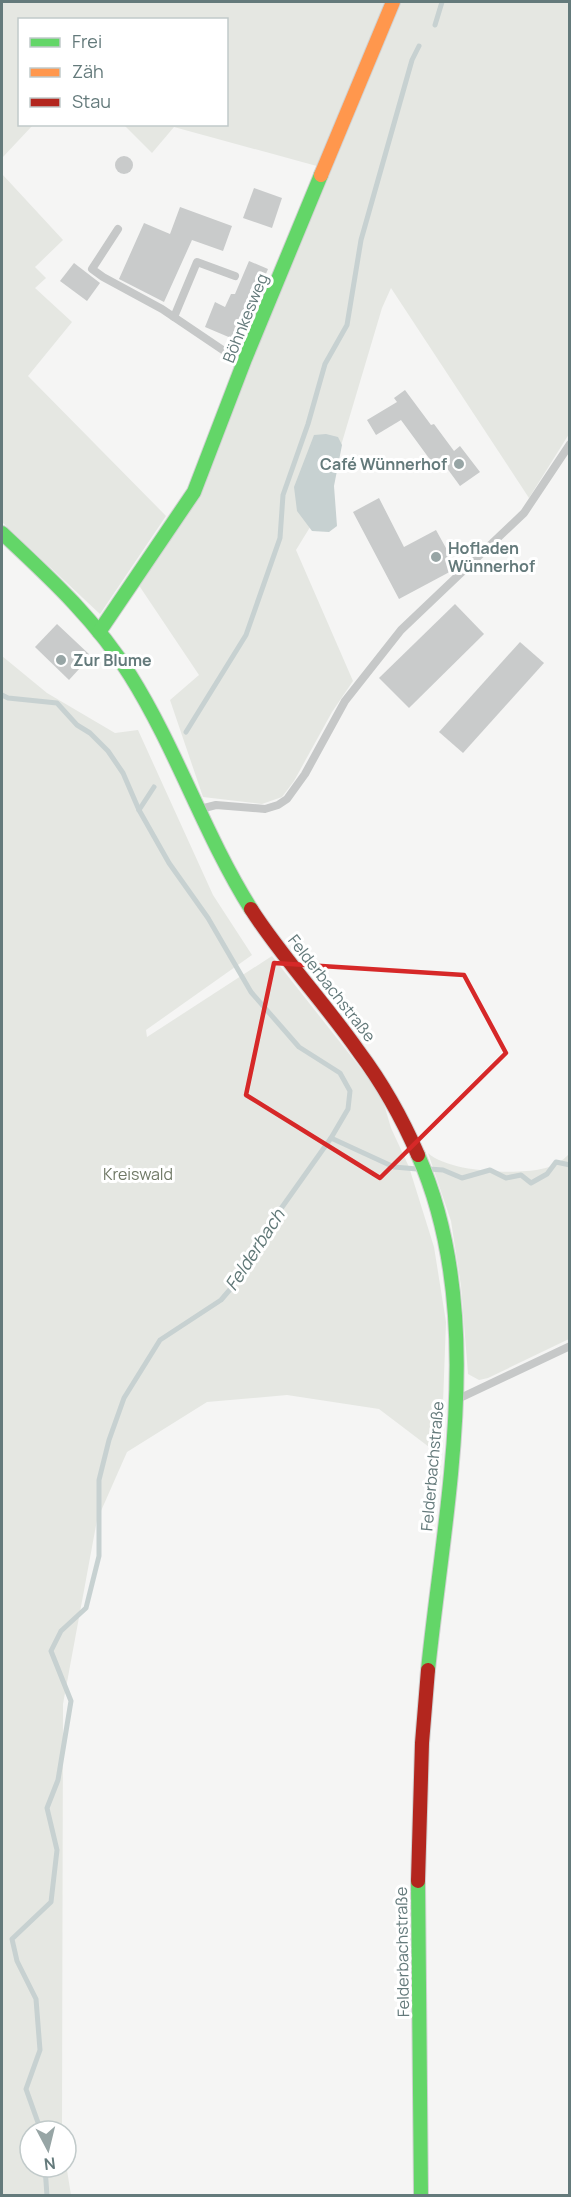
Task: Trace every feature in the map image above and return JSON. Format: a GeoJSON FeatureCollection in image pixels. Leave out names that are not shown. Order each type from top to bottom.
{"type":"FeatureCollection","features":[{"type":"Feature","properties":{"kind":"street","name":"Böhnkesweg"},"geometry":{"type":"LineString","coordinates":[[99,632],[194,492],[243,364],[393,2]]}},
{"type":"Feature","properties":{"kind":"street","name":"Felderbachstraße"},"geometry":{"type":"LineString","coordinates":[[2,533],[54,581],[99,632],[126,671],[173,754],[197,810],[235,884],[278,947],[357,1047],[391,1096],[420,1159],[445,1243],[456,1326],[449,1482],[422,1739],[417,1921],[421,2196]]}},
{"type":"Feature","properties":{"kind":"lane"},"geometry":{"type":"LineString","coordinates":[[118,229],[92,269],[174,317],[243,364]]}},
{"type":"Feature","properties":{"kind":"lane"},"geometry":{"type":"LineString","coordinates":[[174,317],[197,262],[235,276]]}},
{"type":"Feature","properties":{"kind":"lane"},"geometry":{"type":"LineString","coordinates":[[197,810],[216,805],[265,809],[278,806],[287,799],[305,774],[345,701],[400,630],[524,513],[570,444]]}},
{"type":"Feature","properties":{"kind":"lane"},"geometry":{"type":"LineString","coordinates":[[454,1401],[570,1346]]}},
{"type":"Feature","properties":{"kind":"lane"},"geometry":{"type":"LineString","coordinates":[[547,1357],[570,1353]]}},
{"type":"Feature","properties":{"kind":"highlighted area"},"geometry":{"type":"Polygon","coordinates":[[[274,963],[464,975],[506,1053],[380,1178],[246,1095],[274,963]]]}},
{"type":"Feature","properties":{"kind":"green space"},"geometry":{"type":"Polygon","coordinates":[[[2,2],[389,2],[324,168],[174,127],[152,153],[125,126],[228,126],[228,18],[18,18],[18,126],[32,126],[2,158],[2,2]]]}},
{"type":"Feature","properties":{"kind":"green space"},"geometry":{"type":"Polygon","coordinates":[[[401,2],[569,2],[569,434],[529,498],[391,288],[382,308],[323,506],[296,550],[353,681],[332,712],[294,781],[282,797],[262,804],[203,797],[170,700],[199,675],[138,584],[198,492],[401,2]]]}},
{"type":"Feature","properties":{"kind":"green space"},"geometry":{"type":"Polygon","coordinates":[[[2,174],[63,240],[35,267],[46,278],[35,288],[72,322],[28,376],[166,516],[100,614],[2,522],[2,174]]]}},
{"type":"Feature","properties":{"kind":"green space","name":"Kreiswald"},"geometry":{"type":"Polygon","coordinates":[[[2,656],[47,693],[115,733],[138,730],[213,895],[252,955],[146,1030],[147,1037],[272,956],[381,1094],[391,1128],[409,1167],[434,1247],[446,1322],[440,1485],[433,1450],[379,1409],[287,1395],[207,1402],[127,1452],[97,1520],[63,1704],[62,2119],[18,2119],[18,2179],[68,2179],[71,2195],[2,2196],[2,656]]]}},
{"type":"Feature","properties":{"kind":"green space"},"geometry":{"type":"Polygon","coordinates":[[[428,1153],[451,1164],[499,1172],[529,1171],[548,1167],[560,1162],[569,1154],[569,1339],[488,1378],[479,1380],[468,1374],[461,1286],[451,1221],[428,1153]]]}},
{"type":"Feature","properties":{"kind":"shaded area"},"geometry":{"type":"Polygon","coordinates":[[[326,434],[338,437],[342,445],[334,486],[337,526],[329,532],[312,531],[297,511],[294,487],[314,435],[326,434]]]}},
{"type":"Feature","properties":{"kind":"building"},"geometry":{"type":"Polygon","coordinates":[[[124,156],[130,159],[133,165],[130,171],[124,174],[118,171],[115,165],[118,159],[124,156]]]}},
{"type":"Feature","properties":{"kind":"building"},"geometry":{"type":"Polygon","coordinates":[[[254,188],[282,198],[272,228],[243,218],[254,188]]]}},
{"type":"Feature","properties":{"kind":"building"},"geometry":{"type":"Polygon","coordinates":[[[180,207],[232,226],[223,251],[192,240],[164,302],[119,279],[144,223],[170,234],[180,207]]]}},
{"type":"Feature","properties":{"kind":"building"},"geometry":{"type":"Polygon","coordinates":[[[249,261],[268,269],[238,341],[205,327],[215,302],[225,307],[231,294],[235,294],[249,261]]]}},
{"type":"Feature","properties":{"kind":"building"},"geometry":{"type":"Polygon","coordinates":[[[74,263],[100,283],[87,301],[60,281],[74,263]]]}},
{"type":"Feature","properties":{"kind":"building"},"geometry":{"type":"Polygon","coordinates":[[[405,390],[454,451],[460,446],[480,472],[460,486],[441,460],[434,465],[401,420],[376,435],[367,420],[397,402],[394,398],[405,390]]]}},
{"type":"Feature","properties":{"kind":"building"},"geometry":{"type":"Polygon","coordinates":[[[379,498],[404,547],[436,530],[457,568],[399,599],[353,512],[379,498]]]}},
{"type":"Feature","properties":{"kind":"building"},"geometry":{"type":"Polygon","coordinates":[[[455,604],[484,634],[409,708],[379,678],[455,604]]]}},
{"type":"Feature","properties":{"kind":"building"},"geometry":{"type":"Polygon","coordinates":[[[57,624],[91,656],[69,680],[35,647],[57,624]]]}},
{"type":"Feature","properties":{"kind":"building"},"geometry":{"type":"Polygon","coordinates":[[[520,642],[544,663],[463,753],[439,732],[520,642]]]}},
{"type":"Feature","properties":{"kind":"waterway"},"geometry":{"type":"LineString","coordinates":[[435,25],[442,2]]}},
{"type":"Feature","properties":{"kind":"waterway"},"geometry":{"type":"LineString","coordinates":[[186,732],[246,635],[280,538],[283,495],[308,424],[325,364],[347,325],[361,240],[412,60],[419,46]]}},
{"type":"Feature","properties":{"kind":"waterway","name":"Felderbach"},"geometry":{"type":"LineString","coordinates":[[2,695],[8,698],[57,703],[77,725],[90,733],[108,751],[123,773],[139,810],[169,863],[208,918],[251,992],[299,1047],[340,1073],[350,1091],[348,1109],[331,1138],[280,1210],[233,1286],[221,1300],[160,1340],[124,1398],[109,1440],[99,1480],[99,1556],[86,1608],[61,1631],[51,1651],[71,1701],[58,1780],[47,1808],[57,1850],[51,1902],[12,1939],[17,1961],[36,1999],[40,2050],[26,2089],[37,2119]]}},
{"type":"Feature","properties":{"kind":"waterway"},"geometry":{"type":"LineString","coordinates":[[139,810],[154,787]]}},
{"type":"Feature","properties":{"kind":"waterway"},"geometry":{"type":"LineString","coordinates":[[331,1138],[394,1167],[417,1169]]}},
{"type":"Feature","properties":{"kind":"waterway"},"geometry":{"type":"LineString","coordinates":[[429,1169],[443,1170],[462,1178],[490,1170],[506,1178],[521,1175],[531,1183],[547,1174],[556,1162],[570,1165]]}},
{"type":"Feature","properties":{"kind":"waterway","name":"Felderbach"},"geometry":{"type":"LineString","coordinates":[[46,2179],[47,2196]]}},
{"type":"Feature","properties":{"kind":"traffic: fast"},"geometry":{"type":"LineString","coordinates":[[99,632],[194,492],[245,359],[321,175]]}},
{"type":"Feature","properties":{"kind":"traffic: fast"},"geometry":{"type":"LineString","coordinates":[[2,533],[87,618],[117,655],[147,704],[219,851],[251,909]]}},
{"type":"Feature","properties":{"kind":"traffic: fast"},"geometry":{"type":"LineString","coordinates":[[418,1155],[439,1216],[451,1279],[456,1344],[456,1410],[451,1476],[428,1670]]}},
{"type":"Feature","properties":{"kind":"traffic: fast"},"geometry":{"type":"LineString","coordinates":[[418,1881],[421,2196]]}},
{"type":"Feature","properties":{"kind":"traffic: slow"},"geometry":{"type":"LineString","coordinates":[[321,175],[393,2]]}},
{"type":"Feature","properties":{"kind":"traffic: jam"},"geometry":{"type":"LineString","coordinates":[[251,909],[368,1064],[392,1102],[418,1155]]}},
{"type":"Feature","properties":{"kind":"traffic: jam"},"geometry":{"type":"LineString","coordinates":[[418,1881],[422,1743],[428,1670]]}},
{"type":"Feature","properties":{"kind":"place","name":"Café Wünnerhof"},"geometry":{"type":"Point","coordinates":[459,464]}},
{"type":"Feature","properties":{"kind":"place","name":"Hofladen Wünnerhof"},"geometry":{"type":"Point","coordinates":[436,557]}},
{"type":"Feature","properties":{"kind":"place","name":"Zur Blume"},"geometry":{"type":"Point","coordinates":[61,660]}}]}
